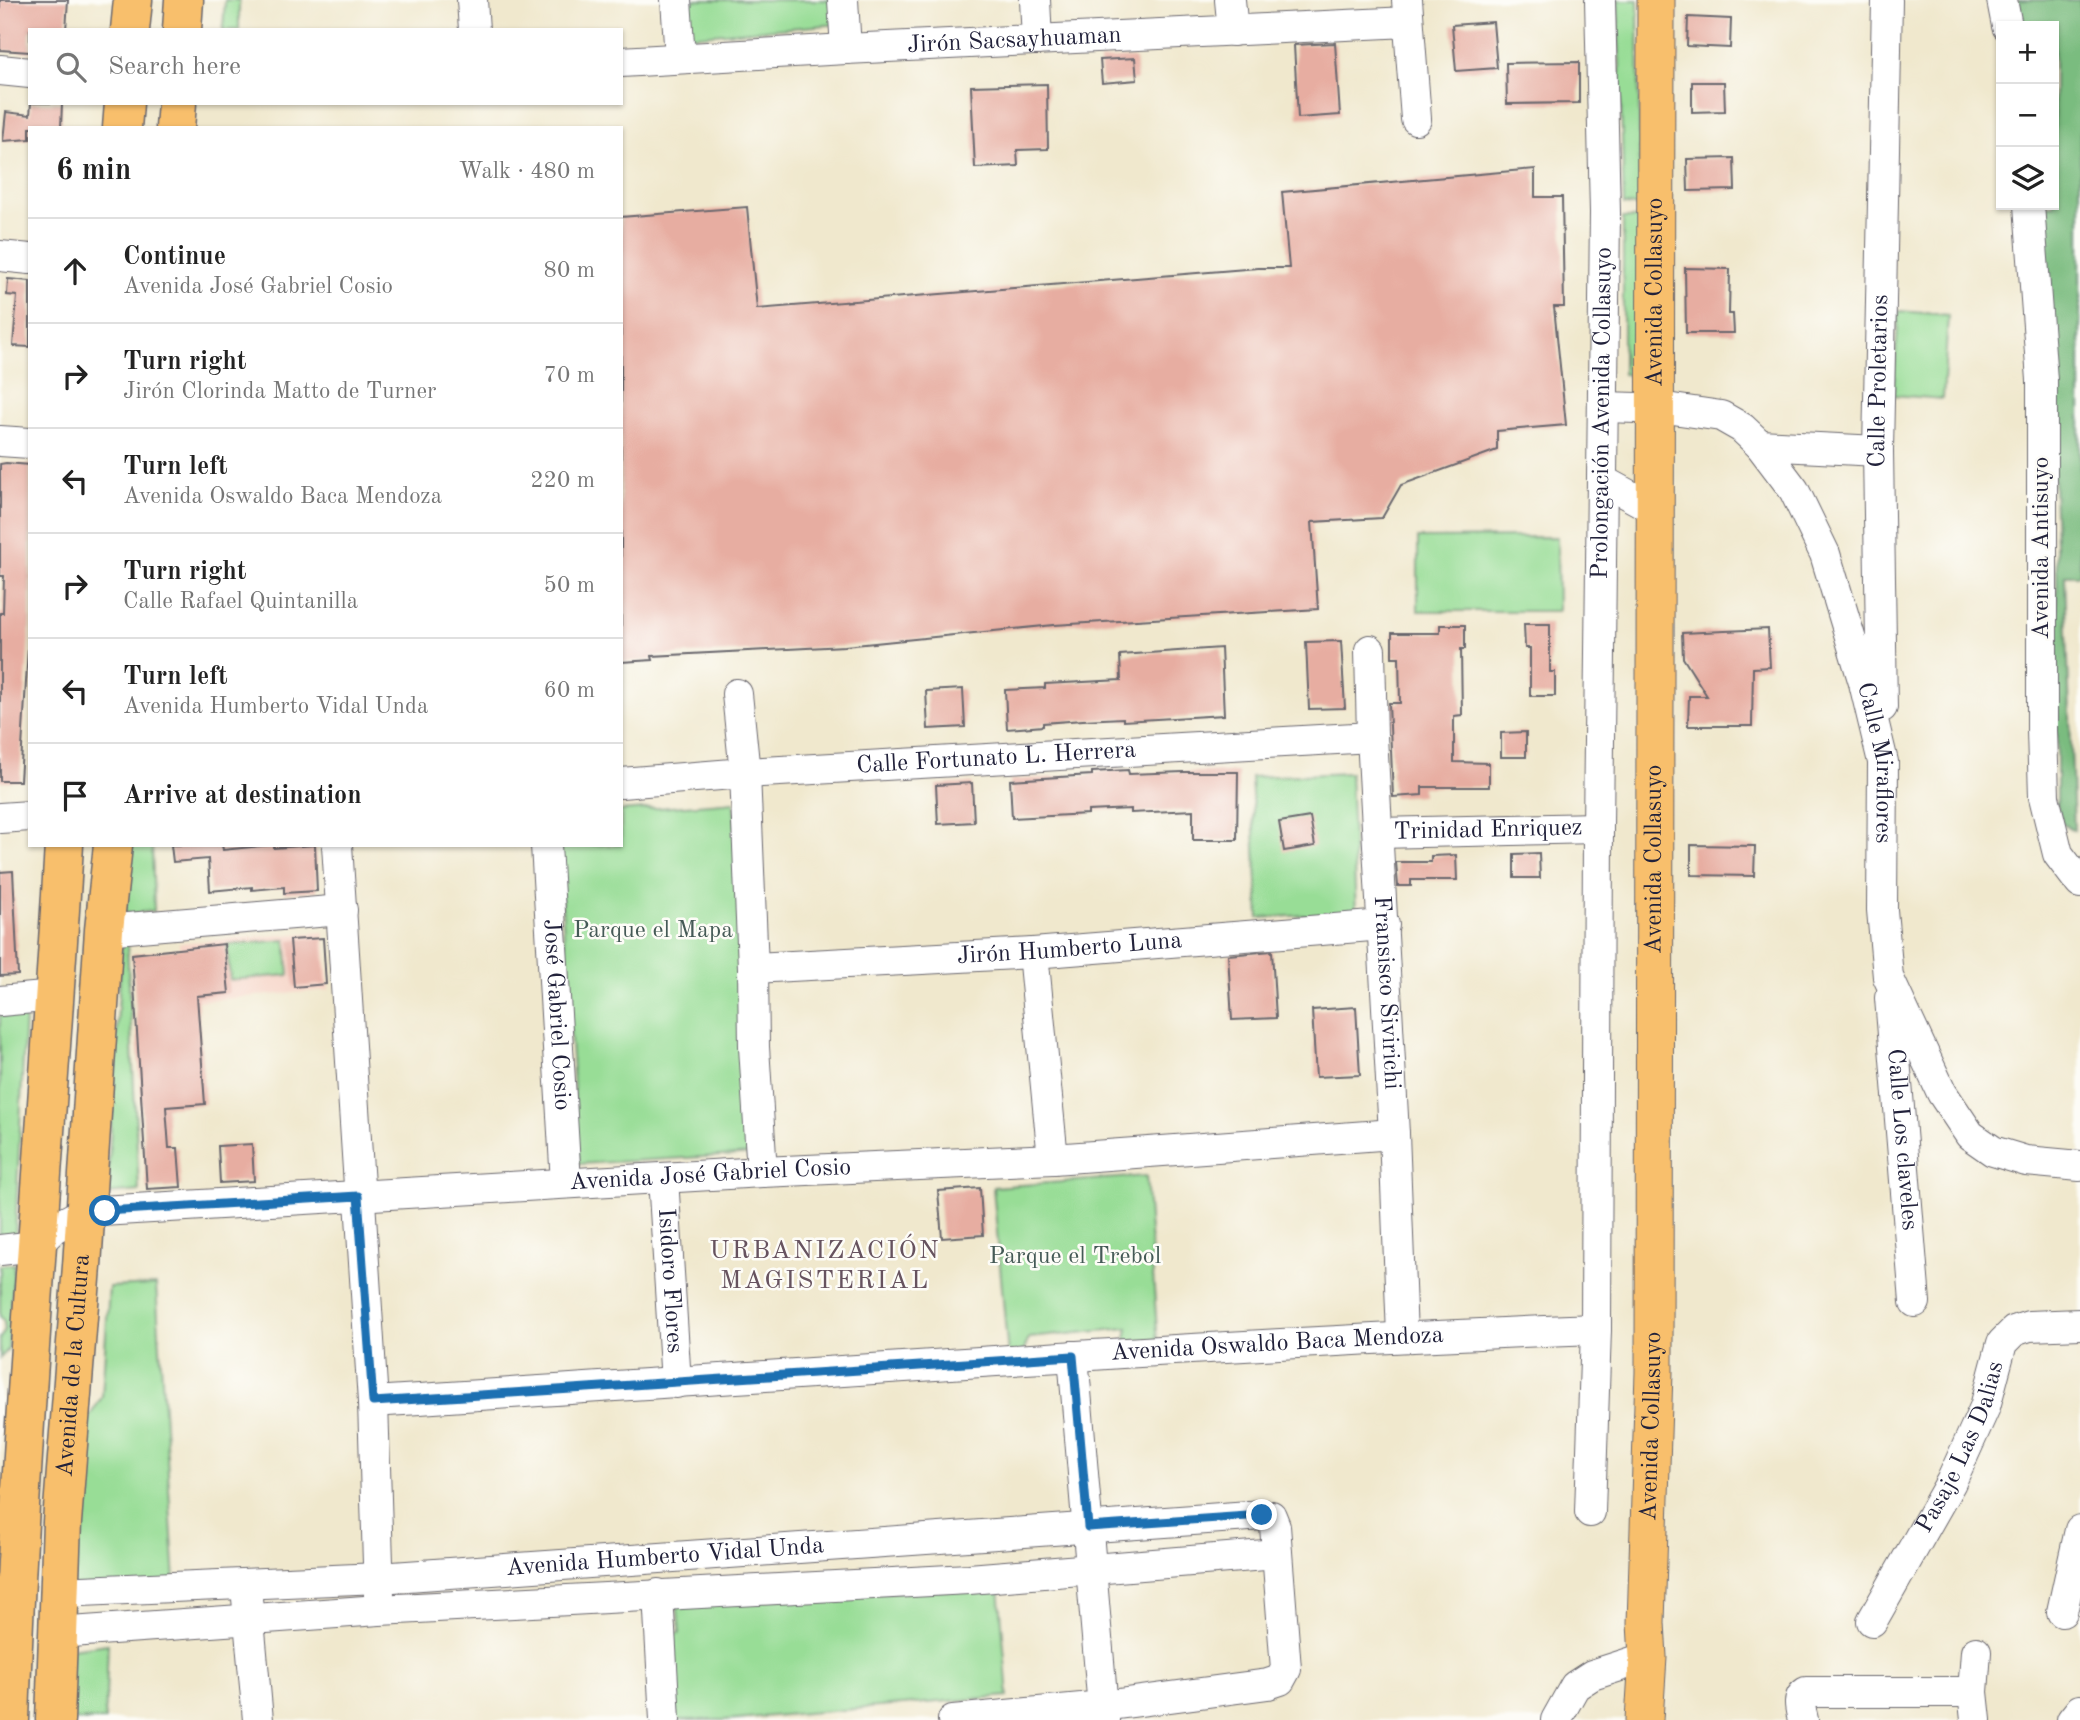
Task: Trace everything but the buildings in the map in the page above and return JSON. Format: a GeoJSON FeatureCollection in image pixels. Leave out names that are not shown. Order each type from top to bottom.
{"type":"FeatureCollection","features":[{"type":"Feature","properties":{"kind":"highway"},"geometry":{"type":"LineString","coordinates":[[130,28],[133,0]]}},
{"type":"Feature","properties":{"kind":"highway"},"geometry":{"type":"LineString","coordinates":[[182,28],[184,0]]}},
{"type":"Feature","properties":{"kind":"highway"},"geometry":{"type":"LineString","coordinates":[[121,126],[124,105]]}},
{"type":"Feature","properties":{"kind":"highway"},"geometry":{"type":"LineString","coordinates":[[175,126],[177,105]]}},
{"type":"Feature","properties":{"kind":"highway","name":"Avenida de la Cultura"},"geometry":{"type":"LineString","coordinates":[[10,1720],[18,1248],[55,996],[64,847]]}},
{"type":"Feature","properties":{"kind":"highway","name":"Avenida de la Cultura"},"geometry":{"type":"LineString","coordinates":[[55,1720],[62,1522],[104,930],[113,847]]}},
{"type":"Feature","properties":{"kind":"main road","name":"Avenida Collasuyo"},"geometry":{"type":"LineString","coordinates":[[1644,1720],[1648,1657],[1646,1623],[1654,1358],[1656,0]]}},
{"type":"Feature","properties":{"kind":"street"},"geometry":{"type":"LineString","coordinates":[[472,0],[474,28]]}},
{"type":"Feature","properties":{"kind":"street"},"geometry":{"type":"LineString","coordinates":[[676,0],[680,58]]}},
{"type":"Feature","properties":{"kind":"street"},"geometry":{"type":"LineString","coordinates":[[843,0],[846,49]]}},
{"type":"Feature","properties":{"kind":"street"},"geometry":{"type":"LineString","coordinates":[[1035,0],[1037,40]]}},
{"type":"Feature","properties":{"kind":"street"},"geometry":{"type":"LineString","coordinates":[[1230,0],[1233,31]]}},
{"type":"Feature","properties":{"kind":"street","name":"Prolongación Avenida Collasuyo"},"geometry":{"type":"LineString","coordinates":[[1590,1512],[1596,1329],[1605,186],[1600,0]]}},
{"type":"Feature","properties":{"kind":"street","name":"Calle Proletarios"},"geometry":{"type":"LineString","coordinates":[[1883,762],[1878,451],[1887,0]]}},
{"type":"Feature","properties":{"kind":"street"},"geometry":{"type":"LineString","coordinates":[[2002,0],[2006,21]]}},
{"type":"Feature","properties":{"kind":"street"},"geometry":{"type":"LineString","coordinates":[[1407,11],[1416,119]]}},
{"type":"Feature","properties":{"kind":"street","name":"Jirón Sacsayhuaman"},"geometry":{"type":"LineString","coordinates":[[623,62],[1233,31],[1407,11]]}},
{"type":"Feature","properties":{"kind":"street"},"geometry":{"type":"LineString","coordinates":[[0,70],[28,73]]}},
{"type":"Feature","properties":{"kind":"street","name":"Avenida Antisuyo"},"geometry":{"type":"LineString","coordinates":[[2029,210],[2042,380],[2044,797],[2058,854],[2080,883]]}},
{"type":"Feature","properties":{"kind":"street"},"geometry":{"type":"LineString","coordinates":[[0,256],[28,259]]}},
{"type":"Feature","properties":{"kind":"street","name":"Calle Miraflores"},"geometry":{"type":"LineString","coordinates":[[1603,407],[1656,408],[1721,416],[1742,428],[1760,445],[1794,490],[1825,554],[1864,682],[1883,762],[1882,910],[1888,977],[1941,1093],[1970,1135],[1993,1151],[2025,1161],[2080,1166]]}},
{"type":"Feature","properties":{"kind":"street"},"geometry":{"type":"LineString","coordinates":[[0,441],[28,443]]}},
{"type":"Feature","properties":{"kind":"street"},"geometry":{"type":"LineString","coordinates":[[1760,445],[1878,451]]}},
{"type":"Feature","properties":{"kind":"street"},"geometry":{"type":"LineString","coordinates":[[1603,481],[1656,510]]}},
{"type":"Feature","properties":{"kind":"street","name":"Fransisco Sivirichi"},"geometry":{"type":"LineString","coordinates":[[1370,650],[1402,1336]]}},
{"type":"Feature","properties":{"kind":"street"},"geometry":{"type":"LineString","coordinates":[[737,694],[745,773],[754,1047],[762,1171]]}},
{"type":"Feature","properties":{"kind":"street","name":"Calle Fortunato L. Herrera"},"geometry":{"type":"LineString","coordinates":[[623,783],[745,773],[1372,737]]}},
{"type":"Feature","properties":{"kind":"street"},"geometry":{"type":"LineString","coordinates":[[0,818],[28,816]]}},
{"type":"Feature","properties":{"kind":"street","name":"Trinidad Enriquez"},"geometry":{"type":"LineString","coordinates":[[1378,833],[1598,828]]}},
{"type":"Feature","properties":{"kind":"street"},"geometry":{"type":"LineString","coordinates":[[337,847],[373,1402],[379,1610]]}},
{"type":"Feature","properties":{"kind":"street","name":"José Gabriel Cosio"},"geometry":{"type":"LineString","coordinates":[[546,847],[566,1183]]}},
{"type":"Feature","properties":{"kind":"street"},"geometry":{"type":"LineString","coordinates":[[104,930],[342,910]]}},
{"type":"Feature","properties":{"kind":"street","name":"Jirón Humberto Luna"},"geometry":{"type":"LineString","coordinates":[[753,968],[1033,953],[1384,925]]}},
{"type":"Feature","properties":{"kind":"street"},"geometry":{"type":"LineString","coordinates":[[1033,953],[1053,1159]]}},
{"type":"Feature","properties":{"kind":"street","name":"Calle Los claveles"},"geometry":{"type":"LineString","coordinates":[[1888,977],[1915,1302]]}},
{"type":"Feature","properties":{"kind":"street"},"geometry":{"type":"LineString","coordinates":[[0,1001],[55,996]]}},
{"type":"Feature","properties":{"kind":"street","name":"Avenida José Gabriel Cosio"},"geometry":{"type":"LineString","coordinates":[[18,1248],[84,1212],[762,1171],[1053,1159],[1394,1134]]}},
{"type":"Feature","properties":{"kind":"street","name":"Isidoro Flores"},"geometry":{"type":"LineString","coordinates":[[663,1178],[676,1383]]}},
{"type":"Feature","properties":{"kind":"street","name":"Pasaje Las Dalias"},"geometry":{"type":"LineString","coordinates":[[1872,1621],[1951,1482],[1984,1407],[2002,1343],[2014,1331],[2029,1326],[2080,1324]]}},
{"type":"Feature","properties":{"kind":"street","name":"Avenida Oswaldo Baca Mendoza"},"geometry":{"type":"LineString","coordinates":[[373,1402],[1402,1336],[1596,1329]]}},
{"type":"Feature","properties":{"kind":"street"},"geometry":{"type":"LineString","coordinates":[[1073,1356],[1104,1713]]}},
{"type":"Feature","properties":{"kind":"street","name":"Avenida Humberto Vidal Unda"},"geometry":{"type":"LineString","coordinates":[[57,1633],[379,1610],[969,1579],[1277,1554],[1275,1526],[1271,1516],[1262,1515],[379,1578],[59,1592]]}},
{"type":"Feature","properties":{"kind":"street"},"geometry":{"type":"LineString","coordinates":[[2062,1612],[2080,1530]]}},
{"type":"Feature","properties":{"kind":"street"},"geometry":{"type":"LineString","coordinates":[[953,1720],[1104,1713],[1280,1680],[1286,1669],[1277,1554]]}},
{"type":"Feature","properties":{"kind":"street"},"geometry":{"type":"LineString","coordinates":[[246,1585],[258,1720]]}},
{"type":"Feature","properties":{"kind":"street"},"geometry":{"type":"LineString","coordinates":[[658,1594],[665,1720]]}},
{"type":"Feature","properties":{"kind":"street"},"geometry":{"type":"LineString","coordinates":[[1803,1720],[1800,1700],[1801,1695],[1806,1692],[1974,1706],[1976,1652]]}},
{"type":"Feature","properties":{"kind":"street"},"geometry":{"type":"LineString","coordinates":[[1556,1720],[1575,1686],[1592,1675],[1648,1657]]}},
{"type":"Feature","properties":{"kind":"street"},"geometry":{"type":"LineString","coordinates":[[2072,1720],[2080,1710]]}},
{"type":"Feature","properties":{"kind":"shaded area"},"geometry":{"type":"Polygon","coordinates":[[[324,932],[329,990],[184,1002],[179,943],[324,932]]]}},
{"type":"Feature","properties":{"kind":"green space"},"geometry":{"type":"Polygon","coordinates":[[[225,0],[239,0],[239,28],[223,28],[225,0]]]}},
{"type":"Feature","properties":{"kind":"green space"},"geometry":{"type":"Polygon","coordinates":[[[686,0],[839,0],[840,24],[688,36],[686,0]]]}},
{"type":"Feature","properties":{"kind":"green space"},"geometry":{"type":"Polygon","coordinates":[[[1618,0],[1638,0],[1640,206],[1624,205],[1618,0]]]}},
{"type":"Feature","properties":{"kind":"green space"},"geometry":{"type":"Polygon","coordinates":[[[2018,0],[2080,0],[2080,575],[2065,575],[2074,830],[2062,824],[2057,805],[2057,575],[2047,269],[2041,210],[2059,210],[2059,21],[2020,21],[2018,0]]]}},
{"type":"Feature","properties":{"kind":"green space"},"geometry":{"type":"Polygon","coordinates":[[[1623,218],[1640,218],[1641,375],[1623,374],[1623,218]]]}},
{"type":"Feature","properties":{"kind":"green space"},"geometry":{"type":"Polygon","coordinates":[[[1899,311],[1948,315],[1943,399],[1893,395],[1899,311]]]}},
{"type":"Feature","properties":{"kind":"green space"},"geometry":{"type":"Polygon","coordinates":[[[1557,537],[1558,611],[1418,611],[1418,538],[1557,537]]]}},
{"type":"Feature","properties":{"kind":"green space"},"geometry":{"type":"Polygon","coordinates":[[[1350,773],[1356,912],[1259,918],[1251,777],[1350,773]]]}},
{"type":"Feature","properties":{"kind":"green space","name":"Parque el Mapa"},"geometry":{"type":"Polygon","coordinates":[[[734,802],[756,1154],[579,1164],[558,847],[623,847],[623,811],[734,802]]]}},
{"type":"Feature","properties":{"kind":"green space"},"geometry":{"type":"Polygon","coordinates":[[[130,847],[152,847],[154,911],[125,914],[130,847]]]}},
{"type":"Feature","properties":{"kind":"green space"},"geometry":{"type":"Polygon","coordinates":[[[286,940],[289,975],[230,980],[227,945],[286,940]]]}},
{"type":"Feature","properties":{"kind":"green space"},"geometry":{"type":"Polygon","coordinates":[[[122,943],[127,943],[139,1191],[107,1194],[122,943]]]}},
{"type":"Feature","properties":{"kind":"green space"},"geometry":{"type":"Polygon","coordinates":[[[25,1014],[15,1237],[0,1239],[0,1016],[25,1014]]]}},
{"type":"Feature","properties":{"kind":"green space","name":"Parque el Trebol"},"geometry":{"type":"Polygon","coordinates":[[[1146,1176],[1158,1345],[1125,1346],[1128,1328],[1029,1338],[1022,1355],[1008,1356],[993,1187],[1146,1176]]]}},
{"type":"Feature","properties":{"kind":"green space"},"geometry":{"type":"Polygon","coordinates":[[[14,1264],[8,1350],[0,1358],[0,1338],[5,1331],[0,1316],[0,1265],[14,1264]]]}},
{"type":"Feature","properties":{"kind":"green space"},"geometry":{"type":"Polygon","coordinates":[[[156,1285],[175,1582],[72,1589],[84,1425],[102,1397],[109,1287],[156,1285]]]}},
{"type":"Feature","properties":{"kind":"green space"},"geometry":{"type":"Polygon","coordinates":[[[999,1587],[1008,1696],[725,1720],[676,1720],[668,1635],[680,1633],[677,1602],[999,1587]]]}},
{"type":"Feature","properties":{"kind":"green space"},"geometry":{"type":"Polygon","coordinates":[[[108,1644],[105,1720],[69,1720],[71,1649],[108,1644]]]}},
{"type":"Feature","properties":{"kind":"district","name":"URBANIZACIÓN MAGISTERIAL"},"geometry":{"type":"Point","coordinates":[825,1266]}},
{"type":"Feature","properties":{"kind":"route"},"geometry":{"type":"LineString","coordinates":[[105,1211],[358,1196],[373,1402],[1073,1356],[1088,1527],[1262,1515]]}}]}
